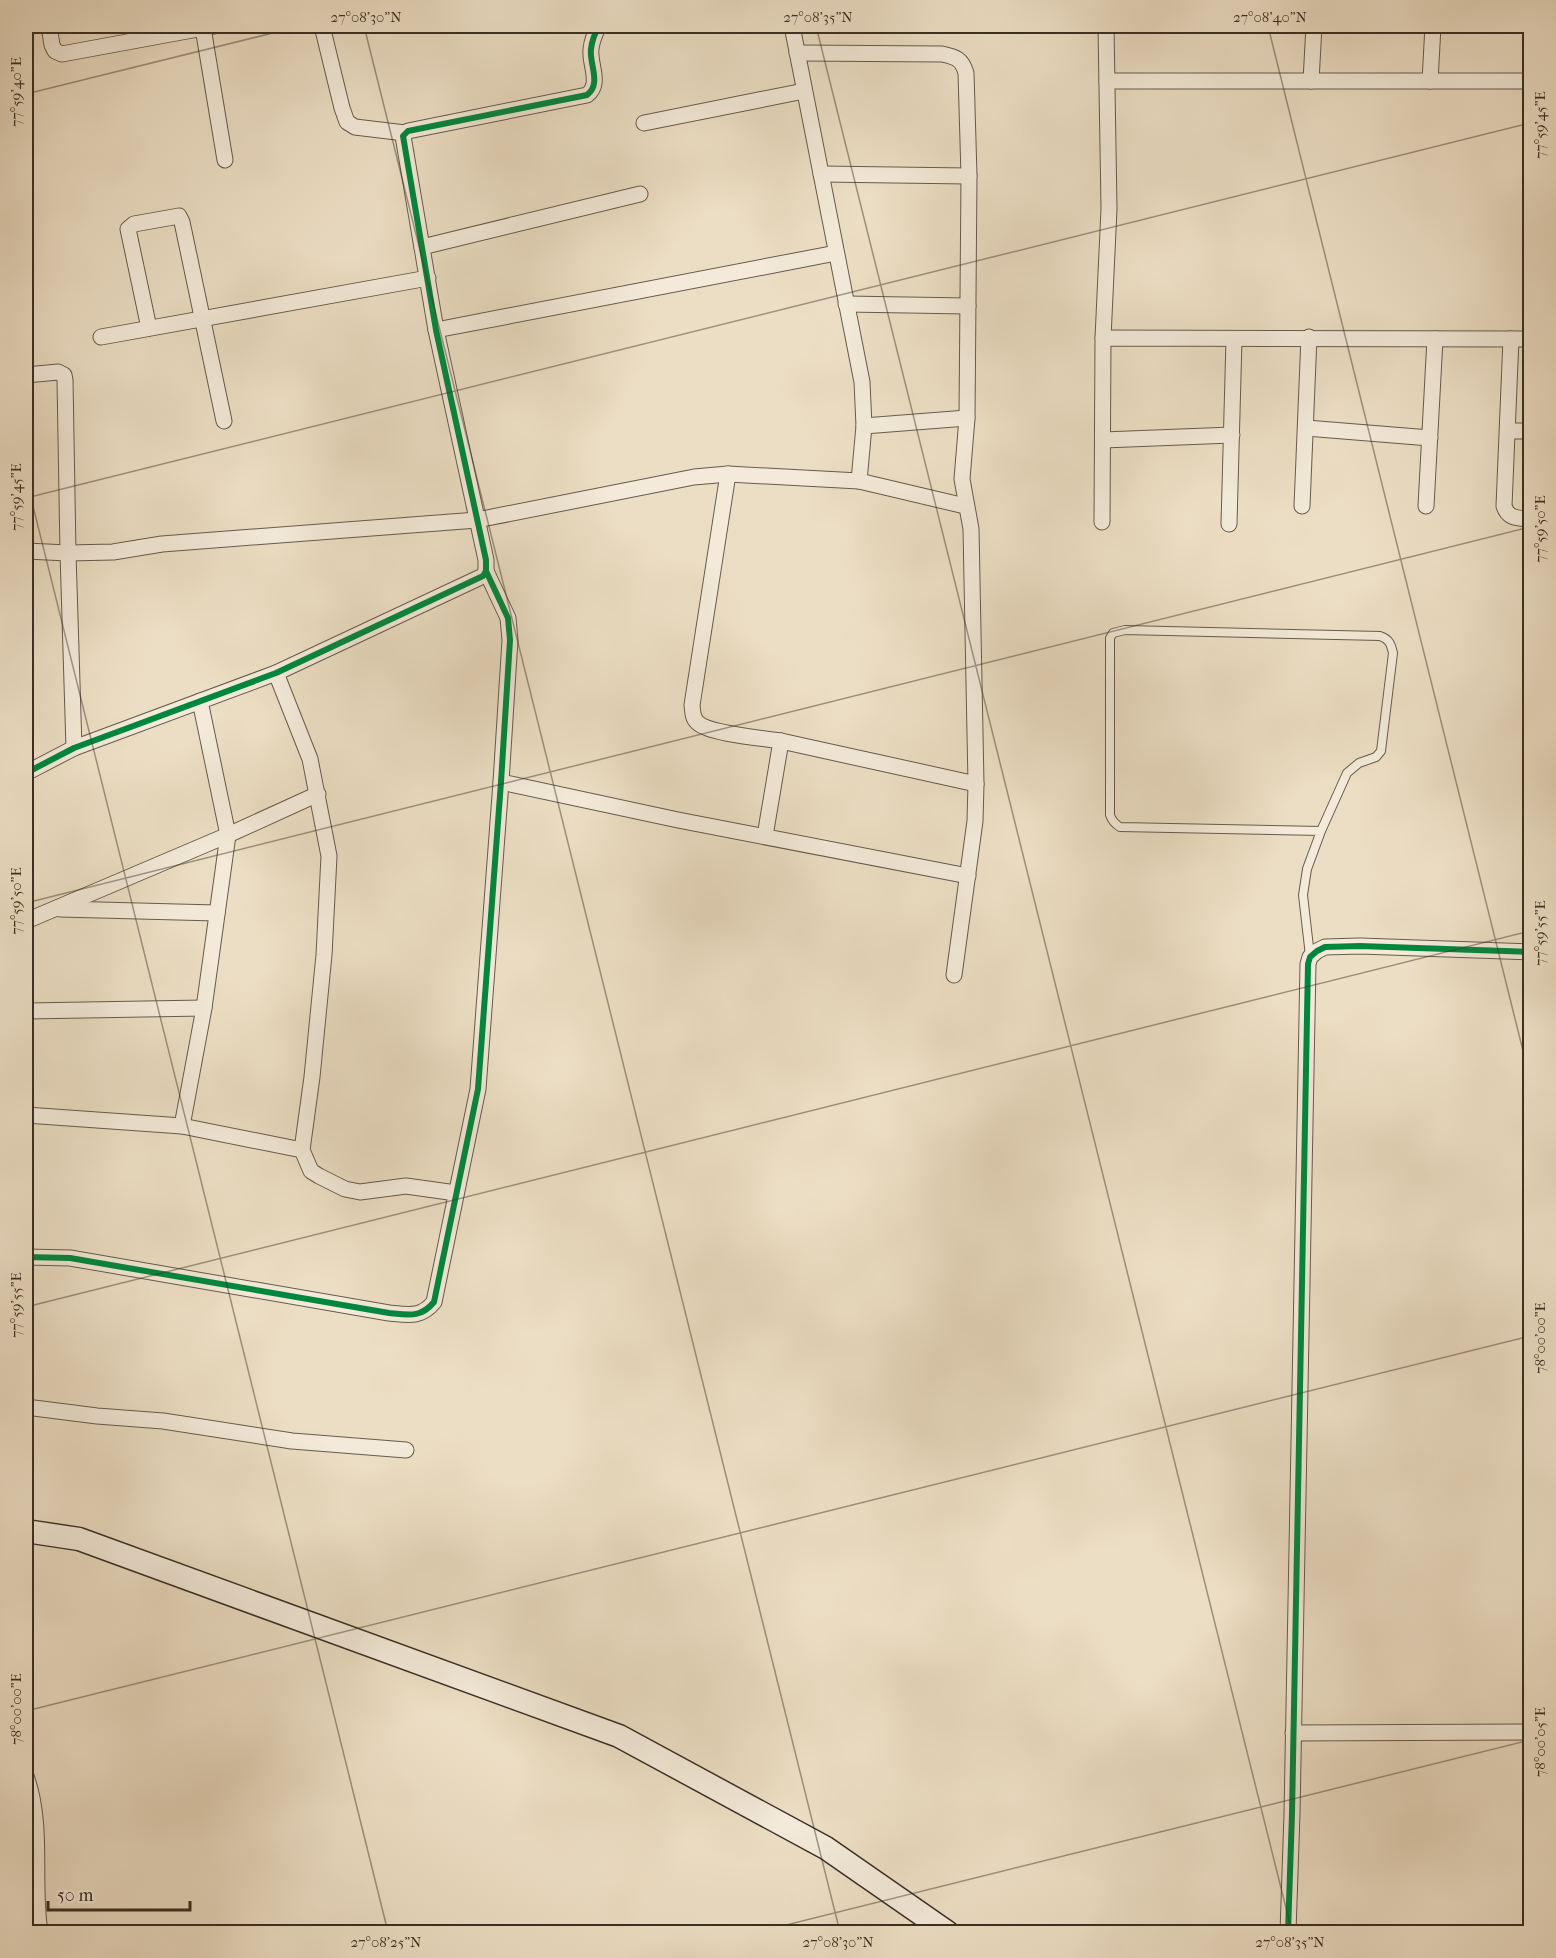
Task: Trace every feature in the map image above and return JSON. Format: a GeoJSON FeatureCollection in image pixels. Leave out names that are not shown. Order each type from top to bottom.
{"type":"FeatureCollection","features":[{"type":"Feature","properties":{"kind":"street"},"geometry":{"type":"LineString","coordinates":[[49,26],[52,45],[55,51],[62,54],[209,27],[225,160]]}},
{"type":"Feature","properties":{"kind":"street"},"geometry":{"type":"LineString","coordinates":[[322,26],[347,122],[355,127],[405,133],[587,95],[593,91],[595,82],[591,51],[595,28]]}},
{"type":"Feature","properties":{"kind":"street"},"geometry":{"type":"LineString","coordinates":[[792,26],[862,382],[864,426],[859,481]]}},
{"type":"Feature","properties":{"kind":"street"},"geometry":{"type":"LineString","coordinates":[[1102,522],[1103,338],[1109,209],[1106,26]]}},
{"type":"Feature","properties":{"kind":"street"},"geometry":{"type":"LineString","coordinates":[[1311,81],[1314,26]]}},
{"type":"Feature","properties":{"kind":"street"},"geometry":{"type":"LineString","coordinates":[[1430,81],[1433,26]]}},
{"type":"Feature","properties":{"kind":"street"},"geometry":{"type":"LineString","coordinates":[[797,53],[942,54],[957,57],[966,73],[969,176],[967,418],[962,479],[965,506],[971,529],[976,784],[975,821],[954,975]]}},
{"type":"Feature","properties":{"kind":"street"},"geometry":{"type":"LineString","coordinates":[[1107,81],[1530,81]]}},
{"type":"Feature","properties":{"kind":"street"},"geometry":{"type":"LineString","coordinates":[[644,123],[804,91]]}},
{"type":"Feature","properties":{"kind":"street"},"geometry":{"type":"LineString","coordinates":[[26,1257],[70,1258],[390,1313],[412,1315],[426,1311],[434,1302],[478,1089],[501,782],[509,629],[508,618],[486,571],[486,560],[436,330],[404,140],[405,133]]}},
{"type":"Feature","properties":{"kind":"street"},"geometry":{"type":"LineString","coordinates":[[821,174],[969,176]]}},
{"type":"Feature","properties":{"kind":"street"},"geometry":{"type":"LineString","coordinates":[[422,247],[640,194]]}},
{"type":"Feature","properties":{"kind":"street"},"geometry":{"type":"LineString","coordinates":[[149,328],[128,229],[134,224],[175,215],[179,216],[182,222],[224,421]]}},
{"type":"Feature","properties":{"kind":"street"},"geometry":{"type":"LineString","coordinates":[[436,330],[836,252]]}},
{"type":"Feature","properties":{"kind":"street"},"geometry":{"type":"LineString","coordinates":[[101,337],[428,278]]}},
{"type":"Feature","properties":{"kind":"street"},"geometry":{"type":"LineString","coordinates":[[846,304],[968,306]]}},
{"type":"Feature","properties":{"kind":"street"},"geometry":{"type":"LineString","coordinates":[[1302,506],[1309,337]]}},
{"type":"Feature","properties":{"kind":"street"},"geometry":{"type":"LineString","coordinates":[[1103,338],[1530,339]]}},
{"type":"Feature","properties":{"kind":"street"},"geometry":{"type":"LineString","coordinates":[[1229,524],[1234,339]]}},
{"type":"Feature","properties":{"kind":"street"},"geometry":{"type":"LineString","coordinates":[[1426,506],[1435,339]]}},
{"type":"Feature","properties":{"kind":"street"},"geometry":{"type":"LineString","coordinates":[[1512,339],[1504,506],[1510,516],[1530,519]]}},
{"type":"Feature","properties":{"kind":"street"},"geometry":{"type":"LineString","coordinates":[[26,375],[58,372],[64,375],[65,380],[74,748]]}},
{"type":"Feature","properties":{"kind":"street"},"geometry":{"type":"LineString","coordinates":[[864,426],[967,418]]}},
{"type":"Feature","properties":{"kind":"street"},"geometry":{"type":"LineString","coordinates":[[1306,428],[1430,438]]}},
{"type":"Feature","properties":{"kind":"street"},"geometry":{"type":"LineString","coordinates":[[1508,431],[1530,431]]}},
{"type":"Feature","properties":{"kind":"street"},"geometry":{"type":"LineString","coordinates":[[1103,440],[1232,435]]}},
{"type":"Feature","properties":{"kind":"street"},"geometry":{"type":"LineString","coordinates":[[26,551],[113,552],[162,544],[477,520],[694,477],[728,474],[859,481],[965,506]]}},
{"type":"Feature","properties":{"kind":"street"},"geometry":{"type":"LineString","coordinates":[[728,474],[692,705],[693,717],[698,724],[712,730],[781,741],[976,784]]}},
{"type":"Feature","properties":{"kind":"street"},"geometry":{"type":"LineString","coordinates":[[26,773],[74,748],[276,673],[479,579],[486,571]]}},
{"type":"Feature","properties":{"kind":"street"},"geometry":{"type":"LineString","coordinates":[[276,673],[310,759],[329,856],[326,933],[312,1077],[302,1150],[311,1171],[345,1189],[360,1192],[406,1186],[456,1193]]}},
{"type":"Feature","properties":{"kind":"street"},"geometry":{"type":"LineString","coordinates":[[182,1126],[204,1008],[228,836],[200,701]]}},
{"type":"Feature","properties":{"kind":"street"},"geometry":{"type":"LineString","coordinates":[[765,836],[781,741]]}},
{"type":"Feature","properties":{"kind":"street"},"geometry":{"type":"LineString","coordinates":[[501,782],[678,820],[968,876]]}},
{"type":"Feature","properties":{"kind":"street"},"geometry":{"type":"LineString","coordinates":[[26,921],[228,836],[318,794]]}},
{"type":"Feature","properties":{"kind":"street"},"geometry":{"type":"LineString","coordinates":[[54,909],[217,913]]}},
{"type":"Feature","properties":{"kind":"street"},"geometry":{"type":"LineString","coordinates":[[1288,1932],[1310,957],[1325,947],[1360,946],[1530,952]]}},
{"type":"Feature","properties":{"kind":"street"},"geometry":{"type":"LineString","coordinates":[[26,1011],[204,1008]]}},
{"type":"Feature","properties":{"kind":"street"},"geometry":{"type":"LineString","coordinates":[[26,1115],[182,1126],[302,1150]]}},
{"type":"Feature","properties":{"kind":"street"},"geometry":{"type":"LineString","coordinates":[[26,1407],[163,1421],[292,1441],[406,1450]]}},
{"type":"Feature","properties":{"kind":"street"},"geometry":{"type":"LineString","coordinates":[[26,1531],[79,1539],[619,1736],[826,1848],[947,1932]]}},
{"type":"Feature","properties":{"kind":"street"},"geometry":{"type":"LineString","coordinates":[[1293,1733],[1530,1732]]}},
{"type":"Feature","properties":{"kind":"street"},"geometry":{"type":"LineString","coordinates":[[26,1776],[33,1804],[37,1842],[36,1890],[40,1932]]}},
{"type":"Feature","properties":{"kind":"lane"},"geometry":{"type":"LineString","coordinates":[[1310,957],[1303,895],[1307,869],[1320,831],[1347,773],[1359,763],[1376,757],[1381,751],[1393,652],[1387,638],[1125,630],[1113,633],[1110,638],[1111,820],[1120,826],[1320,831]]}},
{"type":"Feature","properties":{"kind":"cycle path"},"geometry":{"type":"LineString","coordinates":[[26,773],[74,748],[276,673],[483,576],[486,571],[486,560],[436,330],[403,136],[408,131],[587,95],[594,85],[591,49],[599,26]]}},
{"type":"Feature","properties":{"kind":"cycle path"},"geometry":{"type":"LineString","coordinates":[[26,1257],[70,1258],[389,1313],[409,1315],[419,1313],[434,1302],[478,1089],[501,782],[510,640],[508,618],[486,571]]}},
{"type":"Feature","properties":{"kind":"cycle path"},"geometry":{"type":"LineString","coordinates":[[1288,1932],[1308,964],[1310,957],[1325,947],[1360,946],[1530,952]]}}]}
